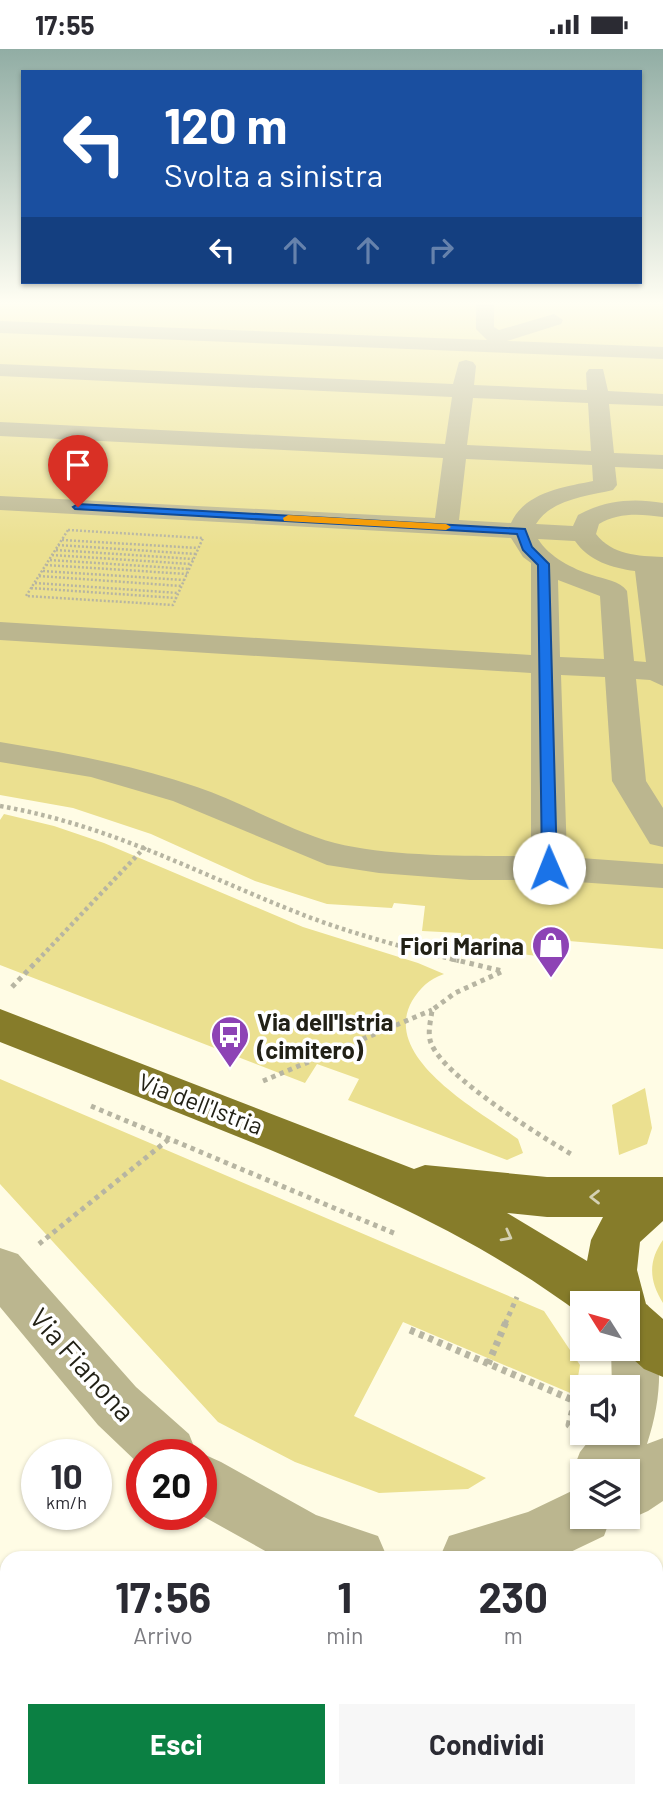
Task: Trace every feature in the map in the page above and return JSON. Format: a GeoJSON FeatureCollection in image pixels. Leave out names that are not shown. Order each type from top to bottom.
{"type":"FeatureCollection","features":[{"type":"Feature","properties":{"kind":"main road","name":"Via dell'Istria"},"geometry":{"type":"LineString","coordinates":[[6,1006],[402,1182],[512,1238],[563,1269],[591,1291]]}},
{"type":"Feature","properties":{"kind":"main road","name":"Via dell'Istria"},"geometry":{"type":"LineString","coordinates":[[402,1182],[547,1197],[663,1198]]}},
{"type":"Feature","properties":{"kind":"main road","name":"Via dell'Istria"},"geometry":{"type":"LineString","coordinates":[[617,1291],[612,1280],[611,1255],[619,1231],[631,1216],[663,1198]]}},
{"type":"Feature","properties":{"kind":"street"},"geometry":{"type":"LineString","coordinates":[[24,392],[31,384]]}},
{"type":"Feature","properties":{"kind":"street"},"geometry":{"type":"LineString","coordinates":[[298,384],[628,398],[661,406],[656,384]]}},
{"type":"Feature","properties":{"kind":"street"},"geometry":{"type":"LineString","coordinates":[[446,527],[464,384]]}},
{"type":"Feature","properties":{"kind":"street"},"geometry":{"type":"LineString","coordinates":[[597,384],[605,485],[570,490],[551,497],[530,512],[521,531],[527,548],[544,564],[566,577],[613,591],[629,781],[663,836]]}},
{"type":"Feature","properties":{"kind":"street"},"geometry":{"type":"LineString","coordinates":[[583,534],[587,520],[608,510],[651,509],[634,461],[626,384]]}},
{"type":"Feature","properties":{"kind":"street"},"geometry":{"type":"LineString","coordinates":[[3,421],[455,452],[663,462]]}},
{"type":"Feature","properties":{"kind":"street"},"geometry":{"type":"LineString","coordinates":[[0,503],[583,534]]}},
{"type":"Feature","properties":{"kind":"street"},"geometry":{"type":"LineString","coordinates":[[0,631],[663,674],[656,565],[624,561],[603,553],[593,548],[583,534]]}},
{"type":"Feature","properties":{"kind":"street"},"geometry":{"type":"LineString","coordinates":[[544,564],[549,868]]}},
{"type":"Feature","properties":{"kind":"street"},"geometry":{"type":"LineString","coordinates":[[0,752],[94,768],[184,794],[327,853],[379,861],[470,868],[549,868],[663,876]]}},
{"type":"Feature","properties":{"kind":"street","name":"Via Fianona"},"geometry":{"type":"LineString","coordinates":[[19,1258],[117,1406],[153,1439]]}},
{"type":"Feature","properties":{"kind":"street"},"geometry":{"type":"LineString","coordinates":[[640,1353],[640,1377]]}},
{"type":"Feature","properties":{"kind":"street"},"geometry":{"type":"LineString","coordinates":[[640,1482],[663,1466]]}},
{"type":"Feature","properties":{"kind":"street"},"geometry":{"type":"LineString","coordinates":[[217,1492],[261,1520],[329,1551]]}},
{"type":"Feature","properties":{"kind":"street"},"geometry":{"type":"LineString","coordinates":[[492,1551],[535,1539],[570,1516]]}},
{"type":"Feature","properties":{"kind":"path"},"geometry":{"type":"LineString","coordinates":[[68,530],[89,531],[185,537],[203,538],[173,605],[26,596],[68,530]]}},
{"type":"Feature","properties":{"kind":"path"},"geometry":{"type":"LineString","coordinates":[[48,597],[89,531]]}},
{"type":"Feature","properties":{"kind":"path"},"geometry":{"type":"LineString","coordinates":[[85,600],[121,533]]}},
{"type":"Feature","properties":{"kind":"path"},"geometry":{"type":"LineString","coordinates":[[118,602],[153,535]]}},
{"type":"Feature","properties":{"kind":"path"},"geometry":{"type":"LineString","coordinates":[[154,604],[185,537]]}},
{"type":"Feature","properties":{"kind":"path"},"geometry":{"type":"LineString","coordinates":[[62,540],[198,548]]}},
{"type":"Feature","properties":{"kind":"path"},"geometry":{"type":"LineString","coordinates":[[58,545],[196,554]]}},
{"type":"Feature","properties":{"kind":"path"},"geometry":{"type":"LineString","coordinates":[[55,550],[75,554]]}},
{"type":"Feature","properties":{"kind":"path"},"geometry":{"type":"LineString","coordinates":[[52,555],[75,554],[192,562]]}},
{"type":"Feature","properties":{"kind":"path"},"geometry":{"type":"LineString","coordinates":[[49,560],[189,569]]}},
{"type":"Feature","properties":{"kind":"path"},"geometry":{"type":"LineString","coordinates":[[46,565],[187,574]]}},
{"type":"Feature","properties":{"kind":"path"},"geometry":{"type":"LineString","coordinates":[[42,571],[184,580]]}},
{"type":"Feature","properties":{"kind":"path"},"geometry":{"type":"LineString","coordinates":[[39,576],[181,586]]}},
{"type":"Feature","properties":{"kind":"path"},"geometry":{"type":"LineString","coordinates":[[34,582],[178,593]]}},
{"type":"Feature","properties":{"kind":"path"},"geometry":{"type":"LineString","coordinates":[[31,589],[176,599]]}},
{"type":"Feature","properties":{"kind":"path"},"geometry":{"type":"LineString","coordinates":[[0,806],[37,811],[85,823],[146,846],[301,914],[389,943],[502,971],[455,993],[432,1010],[264,1081]]}},
{"type":"Feature","properties":{"kind":"path"},"geometry":{"type":"LineString","coordinates":[[6,1006],[146,846]]}},
{"type":"Feature","properties":{"kind":"path"},"geometry":{"type":"LineString","coordinates":[[432,1010],[430,1042],[446,1063],[542,1139],[574,1156]]}},
{"type":"Feature","properties":{"kind":"path"},"geometry":{"type":"LineString","coordinates":[[85,1103],[409,1239]]}},
{"type":"Feature","properties":{"kind":"path"},"geometry":{"type":"LineString","coordinates":[[19,1258],[169,1139]]}},
{"type":"Feature","properties":{"kind":"path"},"geometry":{"type":"LineString","coordinates":[[488,1364],[522,1287]]}},
{"type":"Feature","properties":{"kind":"path"},"geometry":{"type":"LineString","coordinates":[[410,1330],[570,1399]]}},
{"type":"Feature","properties":{"kind":"shaded area"},"geometry":{"type":"Polygon","coordinates":[[[0,384],[663,384],[663,949],[569,941],[569,953],[548,950],[546,957],[480,949],[480,945],[461,942],[461,933],[422,931],[425,906],[394,903],[392,908],[327,904],[255,881],[151,834],[73,808],[0,795],[0,384]]]}},
{"type":"Feature","properties":{"kind":"shaded area"},"geometry":{"type":"Polygon","coordinates":[[[4,814],[54,826],[104,843],[303,927],[418,963],[444,974],[425,985],[412,1001],[406,1022],[410,1043],[421,1062],[439,1081],[518,1139],[523,1153],[507,1160],[348,1100],[359,1079],[317,1064],[305,1083],[0,965],[0,820],[4,814]]]}},
{"type":"Feature","properties":{"kind":"shaded area"},"geometry":{"type":"Polygon","coordinates":[[[0,1079],[544,1311],[570,1350],[570,1361],[577,1361],[580,1365],[578,1375],[570,1375],[570,1393],[403,1322],[354,1416],[486,1478],[468,1489],[379,1493],[295,1462],[218,1422],[0,1184],[0,1079]]]}},
{"type":"Feature","properties":{"kind":"shaded area"},"geometry":{"type":"Polygon","coordinates":[[[645,1088],[652,1128],[647,1144],[619,1155],[612,1105],[645,1088]]]}},
{"type":"Feature","properties":{"kind":"shaded area"},"geometry":{"type":"Polygon","coordinates":[[[663,1240],[663,1303],[655,1287],[652,1271],[655,1256],[663,1240]]]}},
{"type":"Feature","properties":{"kind":"slow traffic"},"geometry":{"type":"LineString","coordinates":[[288,518],[446,527]]}},
{"type":"Feature","properties":{"kind":"place","name":"Fiori Marina"},"geometry":{"type":"Point","coordinates":[551,979]}},
{"type":"Feature","properties":{"kind":"place","name":"Via dell'Istria (cimitero)"},"geometry":{"type":"Point","coordinates":[230,1069]}},
{"type":"Feature","properties":{"kind":"route"},"geometry":{"type":"LineString","coordinates":[[78,507],[521,531],[527,548],[544,564],[549,868]]}}]}
